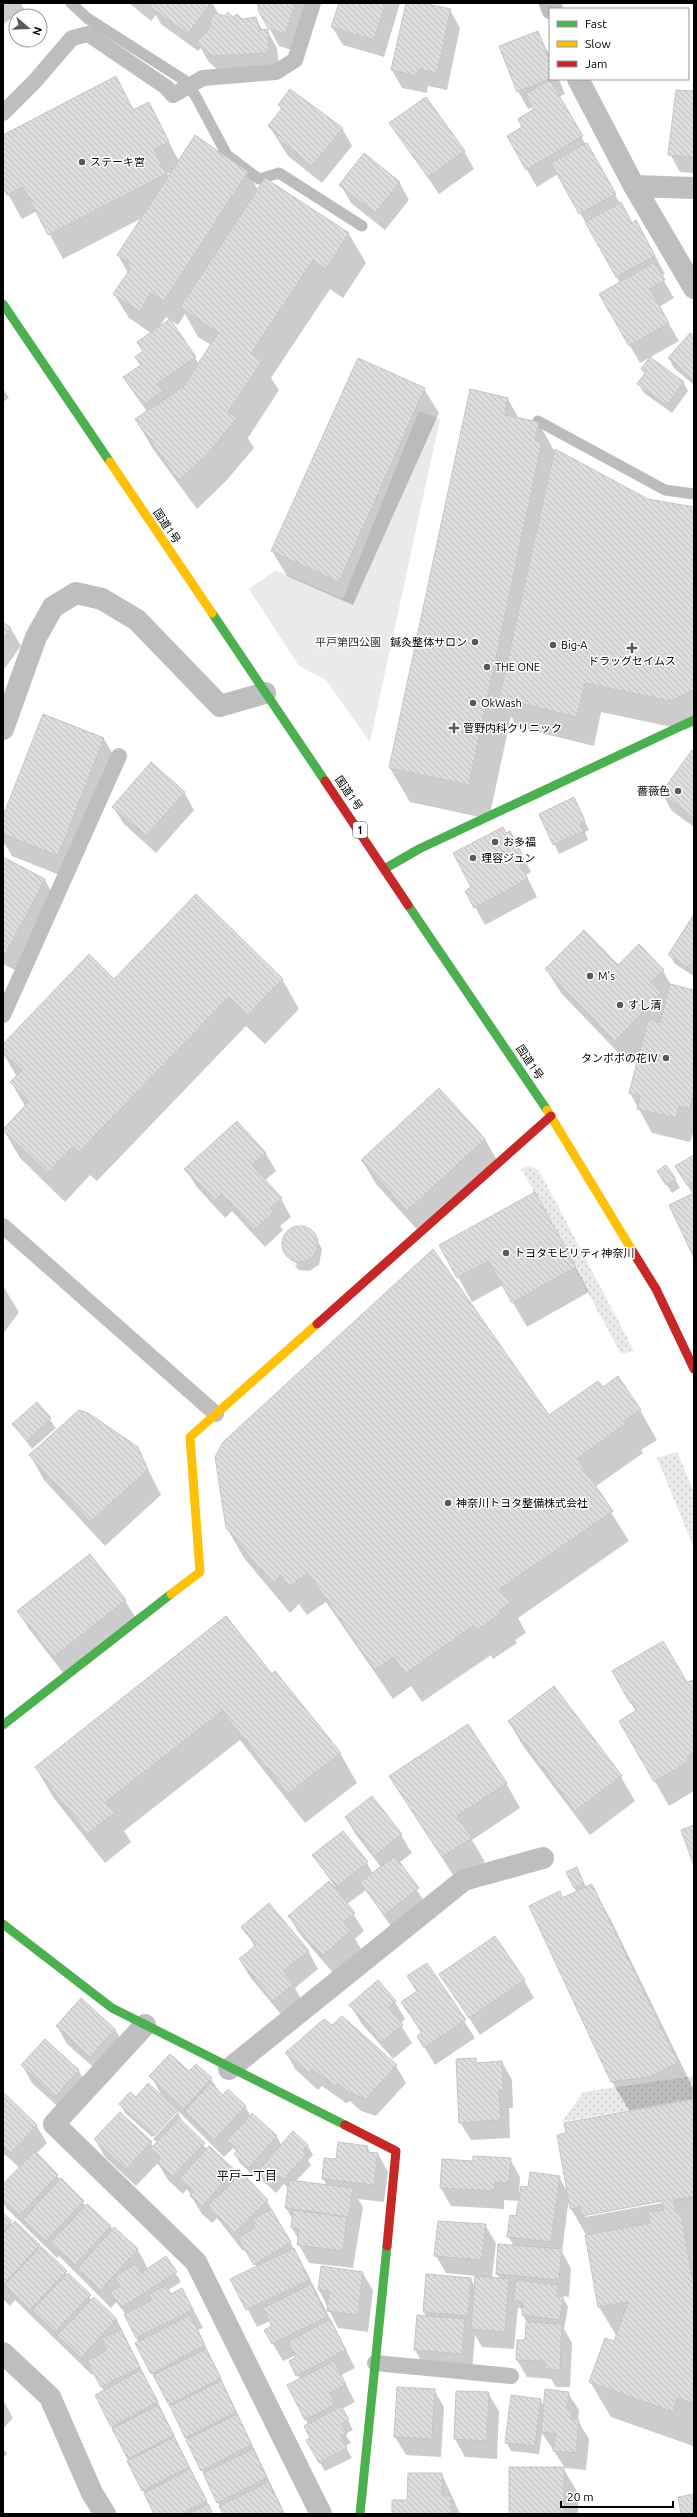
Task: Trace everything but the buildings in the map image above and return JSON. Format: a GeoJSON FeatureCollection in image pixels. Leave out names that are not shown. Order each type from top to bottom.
{"type":"FeatureCollection","features":[{"type":"Feature","properties":{"kind":"main road","name":"国道1号"},"geometry":{"type":"LineString","coordinates":[[3,304],[265,693],[386,868],[551,1116],[656,1289],[694,1369]]}},
{"type":"Feature","properties":{"kind":"main road"},"geometry":{"type":"LineString","coordinates":[[386,868],[426,846],[694,720]]}},
{"type":"Feature","properties":{"kind":"main road"},"geometry":{"type":"LineString","coordinates":[[3,1726],[200,1572],[190,1437],[551,1116]]}},
{"type":"Feature","properties":{"kind":"main road"},"geometry":{"type":"LineString","coordinates":[[3,1924],[112,2008],[396,2151],[360,2514]]}},
{"type":"Feature","properties":{"kind":"street"},"geometry":{"type":"LineString","coordinates":[[579,80],[634,186],[694,288]]}},
{"type":"Feature","properties":{"kind":"street"},"geometry":{"type":"LineString","coordinates":[[634,186],[694,188]]}},
{"type":"Feature","properties":{"kind":"street"},"geometry":{"type":"LineString","coordinates":[[3,729],[36,637],[53,608],[76,593],[102,599],[137,620],[220,706],[265,693]]}},
{"type":"Feature","properties":{"kind":"street"},"geometry":{"type":"LineString","coordinates":[[229,2068],[464,1880],[543,1858]]}},
{"type":"Feature","properties":{"kind":"street"},"geometry":{"type":"LineString","coordinates":[[145,2025],[54,2124],[196,2262],[321,2514]]}},
{"type":"Feature","properties":{"kind":"street"},"geometry":{"type":"LineString","coordinates":[[3,2353],[50,2397],[92,2493],[105,2514]]}},
{"type":"Feature","properties":{"kind":"lane"},"geometry":{"type":"LineString","coordinates":[[3,113],[35,81],[72,38],[88,34],[166,87],[172,95],[203,78],[276,72],[295,60],[313,3]]}},
{"type":"Feature","properties":{"kind":"lane"},"geometry":{"type":"LineString","coordinates":[[3,1014],[119,756]]}},
{"type":"Feature","properties":{"kind":"lane"},"geometry":{"type":"LineString","coordinates":[[3,1226],[216,1414]]}},
{"type":"Feature","properties":{"kind":"lane"},"geometry":{"type":"LineString","coordinates":[[375,2363],[511,2376]]}},
{"type":"Feature","properties":{"kind":"green space","name":"平戸第四公園"},"geometry":{"type":"Polygon","coordinates":[[[419,411],[440,419],[370,742],[326,680],[299,666],[249,589],[276,570],[343,599],[419,411]]]}},
{"type":"Feature","properties":{"kind":"green space"},"geometry":{"type":"Polygon","coordinates":[[[530,1166],[538,1170],[542,1176],[634,1351],[621,1354],[521,1168],[530,1166]]]}},
{"type":"Feature","properties":{"kind":"green space"},"geometry":{"type":"Polygon","coordinates":[[[677,1452],[694,1492],[694,1548],[657,1458],[677,1452]]]}},
{"type":"Feature","properties":{"kind":"green space"},"geometry":{"type":"Polygon","coordinates":[[[694,2076],[694,2098],[562,2122],[583,2092],[694,2076]]]}},
{"type":"Feature","properties":{"kind":"waterway"},"geometry":{"type":"LineString","coordinates":[[71,3],[87,18],[184,80],[195,95],[227,155],[259,179],[279,173],[362,226]]}},
{"type":"Feature","properties":{"kind":"waterway"},"geometry":{"type":"LineString","coordinates":[[538,421],[665,490],[694,494]]}},
{"type":"Feature","properties":{"kind":"traffic: fast"},"geometry":{"type":"LineString","coordinates":[[3,304],[110,462]]}},
{"type":"Feature","properties":{"kind":"traffic: fast"},"geometry":{"type":"LineString","coordinates":[[212,613],[325,781]]}},
{"type":"Feature","properties":{"kind":"traffic: fast"},"geometry":{"type":"LineString","coordinates":[[386,868],[419,849],[694,720]]}},
{"type":"Feature","properties":{"kind":"traffic: fast"},"geometry":{"type":"LineString","coordinates":[[408,905],[547,1110]]}},
{"type":"Feature","properties":{"kind":"traffic: fast"},"geometry":{"type":"LineString","coordinates":[[3,1725],[171,1594]]}},
{"type":"Feature","properties":{"kind":"traffic: fast"},"geometry":{"type":"LineString","coordinates":[[3,1924],[112,2008],[345,2125]]}},
{"type":"Feature","properties":{"kind":"traffic: fast"},"geometry":{"type":"LineString","coordinates":[[360,2514],[387,2246]]}},
{"type":"Feature","properties":{"kind":"traffic: slow"},"geometry":{"type":"LineString","coordinates":[[110,462],[212,613]]}},
{"type":"Feature","properties":{"kind":"traffic: slow"},"geometry":{"type":"LineString","coordinates":[[547,1110],[633,1252]]}},
{"type":"Feature","properties":{"kind":"traffic: slow"},"geometry":{"type":"LineString","coordinates":[[171,1594],[200,1572],[190,1437],[317,1324]]}},
{"type":"Feature","properties":{"kind":"traffic: jam"},"geometry":{"type":"LineString","coordinates":[[325,781],[408,905]]}},
{"type":"Feature","properties":{"kind":"traffic: jam"},"geometry":{"type":"LineString","coordinates":[[317,1324],[551,1116]]}},
{"type":"Feature","properties":{"kind":"traffic: jam"},"geometry":{"type":"LineString","coordinates":[[633,1252],[656,1289],[694,1369]]}},
{"type":"Feature","properties":{"kind":"traffic: jam"},"geometry":{"type":"LineString","coordinates":[[345,2125],[396,2151],[387,2246]]}},
{"type":"Feature","properties":{"kind":"place","name":"ステーキ宮"},"geometry":{"type":"Point","coordinates":[82,162]}},
{"type":"Feature","properties":{"kind":"place","name":"鍼灸整体サロン"},"geometry":{"type":"Point","coordinates":[475,642]}},
{"type":"Feature","properties":{"kind":"place","name":"Big-A"},"geometry":{"type":"Point","coordinates":[553,645]}},
{"type":"Feature","properties":{"kind":"place","name":"ドラッグセイムス"},"geometry":{"type":"Point","coordinates":[632,648]}},
{"type":"Feature","properties":{"kind":"place","name":"THE ONE"},"geometry":{"type":"Point","coordinates":[487,667]}},
{"type":"Feature","properties":{"kind":"place","name":"OkWash"},"geometry":{"type":"Point","coordinates":[473,703]}},
{"type":"Feature","properties":{"kind":"place","name":"菅野内科クリニック"},"geometry":{"type":"Point","coordinates":[454,728]}},
{"type":"Feature","properties":{"kind":"place","name":"薔薇色"},"geometry":{"type":"Point","coordinates":[678,791]}},
{"type":"Feature","properties":{"kind":"place","name":"お多福"},"geometry":{"type":"Point","coordinates":[495,842]}},
{"type":"Feature","properties":{"kind":"place","name":"理容ジュン"},"geometry":{"type":"Point","coordinates":[473,858]}},
{"type":"Feature","properties":{"kind":"place","name":"M's"},"geometry":{"type":"Point","coordinates":[590,976]}},
{"type":"Feature","properties":{"kind":"place","name":"すし清"},"geometry":{"type":"Point","coordinates":[620,1005]}},
{"type":"Feature","properties":{"kind":"place","name":"タンポポの花Ⅳ"},"geometry":{"type":"Point","coordinates":[666,1058]}},
{"type":"Feature","properties":{"kind":"place","name":"トヨタモビリティ神奈川"},"geometry":{"type":"Point","coordinates":[506,1253]}},
{"type":"Feature","properties":{"kind":"place","name":"神奈川トヨタ整備株式会社"},"geometry":{"type":"Point","coordinates":[448,1503]}},
{"type":"Feature","properties":{"kind":"district","name":"平戸一丁目"},"geometry":{"type":"Point","coordinates":[247,2175]}}]}
